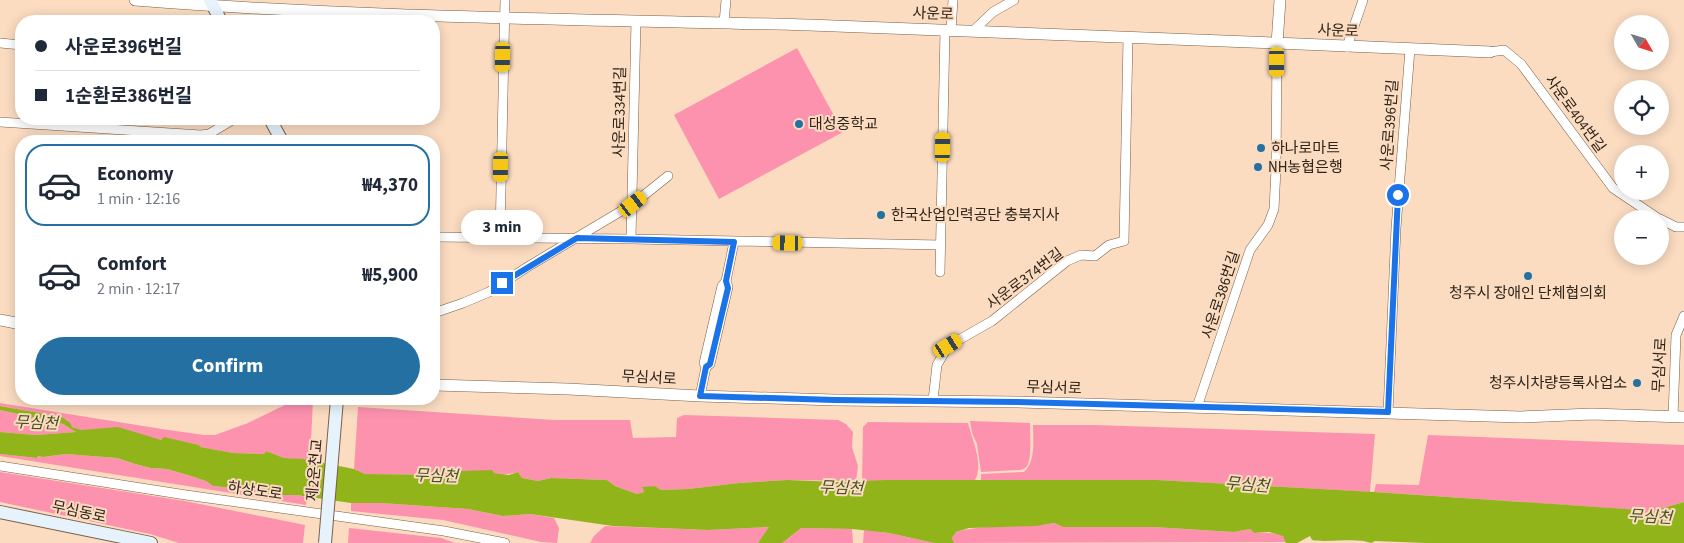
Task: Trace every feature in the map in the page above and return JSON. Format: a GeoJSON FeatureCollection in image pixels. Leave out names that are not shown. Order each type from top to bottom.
{"type":"FeatureCollection","features":[{"type":"Feature","properties":{"kind":"main road"},"geometry":{"type":"LineString","coordinates":[[212,3],[218,15]]}},
{"type":"Feature","properties":{"kind":"main road","name":"제2운천교"},"geometry":{"type":"LineString","coordinates":[[325,543],[336,405]]}},
{"type":"Feature","properties":{"kind":"main road","name":"무심동로"},"geometry":{"type":"LineString","coordinates":[[0,512],[151,543]]}},
{"type":"Feature","properties":{"kind":"street","name":"사운로"},"geometry":{"type":"LineString","coordinates":[[134,0],[504,18],[948,30],[1490,52]]}},
{"type":"Feature","properties":{"kind":"street"},"geometry":{"type":"LineString","coordinates":[[500,237],[505,0]]}},
{"type":"Feature","properties":{"kind":"street"},"geometry":{"type":"LineString","coordinates":[[724,23],[726,0]]}},
{"type":"Feature","properties":{"kind":"street"},"geometry":{"type":"LineString","coordinates":[[940,272],[948,30],[953,0]]}},
{"type":"Feature","properties":{"kind":"street"},"geometry":{"type":"LineString","coordinates":[[973,31],[993,12],[1014,0]]}},
{"type":"Feature","properties":{"kind":"street"},"geometry":{"type":"LineString","coordinates":[[1277,44],[1280,0]]}},
{"type":"Feature","properties":{"kind":"street"},"geometry":{"type":"LineString","coordinates":[[1347,47],[1362,0]]}},
{"type":"Feature","properties":{"kind":"street","name":"사운로334번길"},"geometry":{"type":"LineString","coordinates":[[631,239],[636,21]]}},
{"type":"Feature","properties":{"kind":"street","name":"사운로374번길"},"geometry":{"type":"LineString","coordinates":[[933,400],[937,365],[948,346],[992,321],[1067,261],[1082,255],[1095,256],[1109,245],[1124,241],[1128,38]]}},
{"type":"Feature","properties":{"kind":"street"},"geometry":{"type":"LineString","coordinates":[[0,43],[15,44]]}},
{"type":"Feature","properties":{"kind":"street","name":"사운로386번길"},"geometry":{"type":"LineString","coordinates":[[1198,408],[1250,250],[1268,224],[1274,209],[1277,44]]}},
{"type":"Feature","properties":{"kind":"street","name":"사운로396번길"},"geometry":{"type":"LineString","coordinates":[[1388,412],[1396,228],[1410,49]]}},
{"type":"Feature","properties":{"kind":"street","name":"사운로404번길"},"geometry":{"type":"LineString","coordinates":[[1490,52],[1504,50],[1521,64],[1613,188],[1646,210]]}},
{"type":"Feature","properties":{"kind":"street"},"geometry":{"type":"LineString","coordinates":[[0,122],[15,123]]}},
{"type":"Feature","properties":{"kind":"street"},"geometry":{"type":"LineString","coordinates":[[46,125],[201,135],[208,134],[224,125]]}},
{"type":"Feature","properties":{"kind":"street"},"geometry":{"type":"LineString","coordinates":[[440,311],[489,292],[633,204],[668,176]]}},
{"type":"Feature","properties":{"kind":"street","name":"사운로404번길"},"geometry":{"type":"LineString","coordinates":[[1669,224],[1676,228],[1684,227]]}},
{"type":"Feature","properties":{"kind":"street"},"geometry":{"type":"LineString","coordinates":[[440,237],[941,245]]}},
{"type":"Feature","properties":{"kind":"street"},"geometry":{"type":"LineString","coordinates":[[700,396],[706,367],[710,364],[728,288],[726,281],[734,242]]}},
{"type":"Feature","properties":{"kind":"street","name":"무심서로"},"geometry":{"type":"LineString","coordinates":[[440,385],[835,400],[933,400],[1521,417],[1592,414],[1679,417],[1676,335],[1684,316]]}},
{"type":"Feature","properties":{"kind":"street"},"geometry":{"type":"LineString","coordinates":[[0,320],[15,323]]}},
{"type":"Feature","properties":{"kind":"street","name":"하상도로"},"geometry":{"type":"LineString","coordinates":[[0,466],[186,495],[444,531],[505,543]]}},
{"type":"Feature","properties":{"kind":"shaded area"},"geometry":{"type":"Polygon","coordinates":[[[797,48],[843,132],[719,199],[674,115],[797,48]]]}},
{"type":"Feature","properties":{"kind":"shaded area"},"geometry":{"type":"Polygon","coordinates":[[[0,403],[204,435],[215,435],[248,423],[285,405],[313,405],[310,460],[284,458],[266,451],[264,454],[233,453],[165,438],[161,440],[97,430],[82,430],[72,427],[62,417],[0,406],[0,403]]]}},
{"type":"Feature","properties":{"kind":"shaded area"},"geometry":{"type":"Polygon","coordinates":[[[358,407],[555,420],[630,420],[633,438],[676,437],[677,418],[684,415],[838,420],[846,424],[853,432],[852,447],[858,466],[856,481],[787,480],[661,490],[655,486],[642,488],[644,492],[637,494],[615,486],[607,480],[551,478],[538,481],[522,478],[518,472],[502,474],[469,471],[453,475],[365,474],[354,469],[358,407]]]}},
{"type":"Feature","properties":{"kind":"shaded area"},"geometry":{"type":"Polygon","coordinates":[[[0,410],[63,424],[76,432],[36,435],[0,432],[0,410]]]}},
{"type":"Feature","properties":{"kind":"shaded area"},"geometry":{"type":"Polygon","coordinates":[[[970,421],[1030,423],[1030,452],[1029,462],[1026,467],[1020,470],[981,472],[977,444],[972,433],[970,421]]]}},
{"type":"Feature","properties":{"kind":"shaded area"},"geometry":{"type":"Polygon","coordinates":[[[868,422],[968,423],[978,459],[975,480],[862,481],[863,427],[868,422]]]}},
{"type":"Feature","properties":{"kind":"shaded area"},"geometry":{"type":"Polygon","coordinates":[[[1033,425],[1094,425],[1375,434],[1370,492],[1157,480],[981,481],[981,474],[1024,472],[1032,456],[1033,425]]]}},
{"type":"Feature","properties":{"kind":"shaded area"},"geometry":{"type":"Polygon","coordinates":[[[1428,435],[1684,445],[1684,502],[1656,510],[1653,516],[1642,515],[1640,510],[1374,492],[1376,484],[1419,485],[1428,435]]]}},
{"type":"Feature","properties":{"kind":"shaded area"},"geometry":{"type":"Polygon","coordinates":[[[0,454],[37,458],[38,456],[66,454],[117,458],[151,468],[167,469],[206,481],[213,486],[241,489],[253,486],[268,495],[307,497],[306,505],[0,456],[0,454]]]}},
{"type":"Feature","properties":{"kind":"shaded area"},"geometry":{"type":"Polygon","coordinates":[[[0,472],[185,501],[305,525],[303,543],[179,543],[150,534],[0,502],[0,472]]]}},
{"type":"Feature","properties":{"kind":"shaded area"},"geometry":{"type":"Polygon","coordinates":[[[351,503],[381,503],[468,509],[503,516],[530,514],[554,518],[559,528],[557,543],[541,542],[443,520],[351,511],[351,503]]]}},
{"type":"Feature","properties":{"kind":"shaded area"},"geometry":{"type":"Polygon","coordinates":[[[1054,523],[1063,527],[1152,527],[1234,532],[1250,529],[1254,533],[1273,533],[1284,536],[1286,542],[954,543],[952,538],[956,532],[968,529],[1054,523]]]}},
{"type":"Feature","properties":{"kind":"shaded area"},"geometry":{"type":"Polygon","coordinates":[[[605,526],[708,530],[770,527],[758,543],[590,543],[594,536],[605,526]]]}},
{"type":"Feature","properties":{"kind":"shaded area"},"geometry":{"type":"Polygon","coordinates":[[[349,528],[441,538],[455,543],[348,543],[349,528]]]}},
{"type":"Feature","properties":{"kind":"shaded area"},"geometry":{"type":"Polygon","coordinates":[[[801,528],[852,529],[853,543],[782,543],[801,528]]]}},
{"type":"Feature","properties":{"kind":"shaded area"},"geometry":{"type":"Polygon","coordinates":[[[864,530],[889,533],[934,543],[863,543],[864,530]]]}},
{"type":"Feature","properties":{"kind":"water","name":"무심천"},"geometry":{"type":"Polygon","coordinates":[[[0,406],[62,417],[72,427],[82,430],[118,427],[161,440],[164,437],[199,445],[200,447],[233,453],[264,454],[266,451],[284,458],[303,459],[354,469],[365,474],[453,475],[462,471],[492,470],[494,473],[509,475],[518,472],[522,478],[538,481],[551,478],[607,480],[615,486],[637,494],[644,492],[642,487],[655,486],[661,490],[688,489],[787,480],[838,482],[886,480],[1157,480],[1641,510],[1642,515],[1653,516],[1656,510],[1684,502],[1684,543],[1426,543],[1375,541],[1371,543],[1358,540],[1312,540],[1310,536],[1297,543],[1286,543],[1283,536],[1269,532],[1254,533],[1250,529],[1234,532],[1153,527],[1063,527],[1054,523],[1036,526],[969,528],[956,532],[952,538],[954,543],[934,543],[889,533],[852,529],[801,528],[782,543],[758,543],[769,527],[708,530],[613,526],[530,514],[503,516],[468,509],[381,503],[351,503],[296,495],[268,495],[253,486],[241,489],[213,486],[206,481],[167,469],[151,468],[117,458],[66,454],[38,456],[37,458],[0,454],[0,432],[36,435],[76,432],[63,424],[0,410],[0,406]]]}},
{"type":"Feature","properties":{"kind":"place","name":"대성중학교"},"geometry":{"type":"Point","coordinates":[799,124]}},
{"type":"Feature","properties":{"kind":"place","name":"하나로마트"},"geometry":{"type":"Point","coordinates":[1261,148]}},
{"type":"Feature","properties":{"kind":"place","name":"NH농협은행"},"geometry":{"type":"Point","coordinates":[1258,167]}},
{"type":"Feature","properties":{"kind":"place","name":"한국산업인력공단 충북지사"},"geometry":{"type":"Point","coordinates":[881,215]}},
{"type":"Feature","properties":{"kind":"place","name":"청주시 장애인 단체협의회"},"geometry":{"type":"Point","coordinates":[1528,276]}},
{"type":"Feature","properties":{"kind":"place","name":"청주시차량등록사업소"},"geometry":{"type":"Point","coordinates":[1637,383]}},
{"type":"Feature","properties":{"kind":"route"},"geometry":{"type":"LineString","coordinates":[[502,283],[577,238],[734,242],[726,281],[728,288],[710,364],[706,367],[700,396],[1388,412],[1398,195]]}}]}
